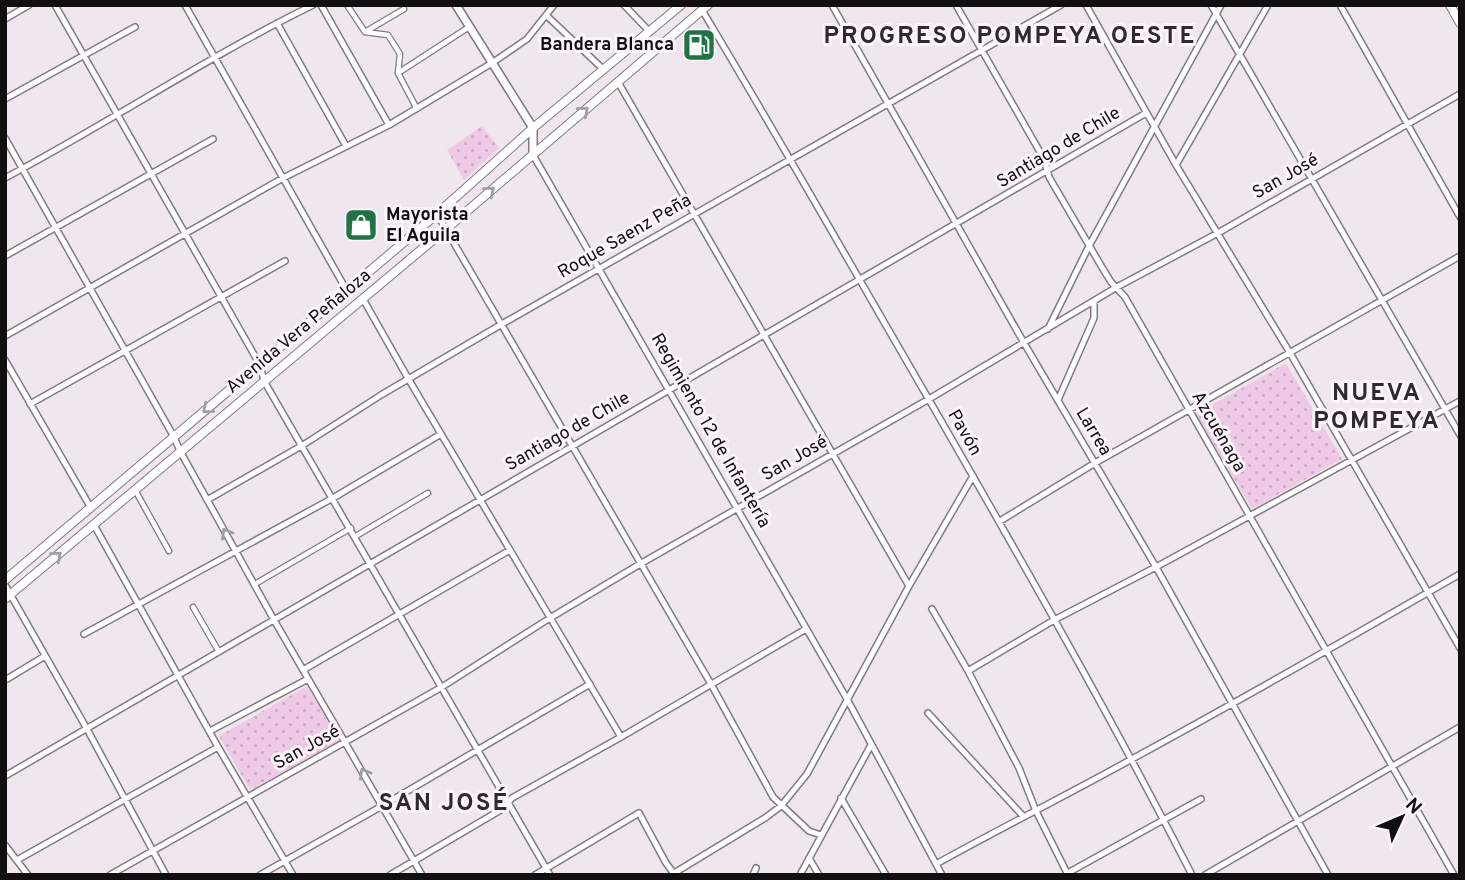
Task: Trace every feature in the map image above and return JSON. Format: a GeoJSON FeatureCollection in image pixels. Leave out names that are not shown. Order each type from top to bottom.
{"type":"FeatureCollection","features":[{"type":"Feature","properties":{"kind":"main road","name":"Avenida Vera Peñaloza"},"geometry":{"type":"LineString","coordinates":[[5,580],[437,214],[533,128],[681,5]]}},
{"type":"Feature","properties":{"kind":"main road"},"geometry":{"type":"LineString","coordinates":[[1450,5],[1460,23]]}},
{"type":"Feature","properties":{"kind":"main road","name":"Avenida Vera Peñaloza"},"geometry":{"type":"LineString","coordinates":[[8,597],[705,8]]}},
{"type":"Feature","properties":{"kind":"street"},"geometry":{"type":"LineString","coordinates":[[5,19],[29,5]]}},
{"type":"Feature","properties":{"kind":"street"},"geometry":{"type":"LineString","coordinates":[[55,5],[260,365],[264,381],[550,875]]}},
{"type":"Feature","properties":{"kind":"street"},"geometry":{"type":"LineString","coordinates":[[185,5],[346,291]]}},
{"type":"Feature","properties":{"kind":"street"},"geometry":{"type":"LineString","coordinates":[[5,178],[214,57],[313,5]]}},
{"type":"Feature","properties":{"kind":"street"},"geometry":{"type":"LineString","coordinates":[[321,5],[389,125]]}},
{"type":"Feature","properties":{"kind":"street"},"geometry":{"type":"LineString","coordinates":[[347,5],[365,32],[388,35],[400,54],[398,73],[417,109]]}},
{"type":"Feature","properties":{"kind":"street"},"geometry":{"type":"LineString","coordinates":[[456,5],[533,128]]}},
{"type":"Feature","properties":{"kind":"street"},"geometry":{"type":"LineString","coordinates":[[5,335],[283,178],[417,109],[527,39],[554,5]]}},
{"type":"Feature","properties":{"kind":"street"},"geometry":{"type":"LineString","coordinates":[[624,5],[650,32]]}},
{"type":"Feature","properties":{"kind":"street","name":"Larrea"},"geometry":{"type":"LineString","coordinates":[[832,5],[1024,343],[1156,567],[1328,875]]}},
{"type":"Feature","properties":{"kind":"street","name":"Azcuénaga"},"geometry":{"type":"LineString","coordinates":[[956,5],[1044,159],[1049,177],[1111,282],[1125,297],[1454,875]]}},
{"type":"Feature","properties":{"kind":"street","name":"Roque Saenz Peña"},"geometry":{"type":"LineString","coordinates":[[207,500],[502,324],[1061,5]]}},
{"type":"Feature","properties":{"kind":"street"},"geometry":{"type":"LineString","coordinates":[[1086,5],[1176,165],[1290,354],[1460,648]]}},
{"type":"Feature","properties":{"kind":"street"},"geometry":{"type":"LineString","coordinates":[[1211,5],[1460,435]]}},
{"type":"Feature","properties":{"kind":"street"},"geometry":{"type":"LineString","coordinates":[[1048,329],[1089,246],[1221,5]]}},
{"type":"Feature","properties":{"kind":"street"},"geometry":{"type":"LineString","coordinates":[[1176,165],[1268,5]]}},
{"type":"Feature","properties":{"kind":"street"},"geometry":{"type":"LineString","coordinates":[[1339,5],[1460,217]]}},
{"type":"Feature","properties":{"kind":"street","name":"Pavón"},"geometry":{"type":"LineString","coordinates":[[705,8],[1000,521],[1192,875]]}},
{"type":"Feature","properties":{"kind":"street"},"geometry":{"type":"LineString","coordinates":[[365,32],[404,9]]}},
{"type":"Feature","properties":{"kind":"street"},"geometry":{"type":"LineString","coordinates":[[546,15],[604,70]]}},
{"type":"Feature","properties":{"kind":"street"},"geometry":{"type":"LineString","coordinates":[[277,23],[346,146]]}},
{"type":"Feature","properties":{"kind":"street"},"geometry":{"type":"LineString","coordinates":[[5,99],[135,27]]}},
{"type":"Feature","properties":{"kind":"street"},"geometry":{"type":"LineString","coordinates":[[398,73],[469,27]]}},
{"type":"Feature","properties":{"kind":"street"},"geometry":{"type":"LineString","coordinates":[[618,82],[909,586]]}},
{"type":"Feature","properties":{"kind":"street","name":"San José"},"geometry":{"type":"LineString","coordinates":[[110,875],[346,743],[640,564],[1117,288],[1460,94]]}},
{"type":"Feature","properties":{"kind":"street","name":"Santiago de Chile"},"geometry":{"type":"LineString","coordinates":[[5,776],[1146,113]]}},
{"type":"Feature","properties":{"kind":"street","name":"Regimiento 12 de Infantería"},"geometry":{"type":"LineString","coordinates":[[533,128],[533,155],[846,699],[942,875]]}},
{"type":"Feature","properties":{"kind":"street"},"geometry":{"type":"LineString","coordinates":[[5,138],[274,620],[422,875]]}},
{"type":"Feature","properties":{"kind":"street"},"geometry":{"type":"LineString","coordinates":[[5,256],[213,139]]}},
{"type":"Feature","properties":{"kind":"street"},"geometry":{"type":"LineString","coordinates":[[437,214],[711,684],[773,797],[808,831],[821,835]]}},
{"type":"Feature","properties":{"kind":"street"},"geometry":{"type":"LineString","coordinates":[[1000,521],[1095,463],[1460,256]]}},
{"type":"Feature","properties":{"kind":"street"},"geometry":{"type":"LineString","coordinates":[[30,404],[285,261]]}},
{"type":"Feature","properties":{"kind":"street"},"geometry":{"type":"LineString","coordinates":[[363,299],[621,737]]}},
{"type":"Feature","properties":{"kind":"street"},"geometry":{"type":"LineString","coordinates":[[1058,400],[1094,318],[1094,302]]}},
{"type":"Feature","properties":{"kind":"street"},"geometry":{"type":"LineString","coordinates":[[5,360],[91,508]]}},
{"type":"Feature","properties":{"kind":"street"},"geometry":{"type":"LineString","coordinates":[[968,671],[1054,620],[1460,401]]}},
{"type":"Feature","properties":{"kind":"street"},"geometry":{"type":"LineString","coordinates":[[84,634],[333,498],[441,434]]}},
{"type":"Feature","properties":{"kind":"street"},"geometry":{"type":"LineString","coordinates":[[535,875],[639,813],[674,874],[781,806],[807,774],[846,699],[973,476]]}},
{"type":"Feature","properties":{"kind":"street"},"geometry":{"type":"LineString","coordinates":[[135,490],[170,551]]}},
{"type":"Feature","properties":{"kind":"street"},"geometry":{"type":"LineString","coordinates":[[356,536],[428,493]]}},
{"type":"Feature","properties":{"kind":"street"},"geometry":{"type":"LineString","coordinates":[[94,525],[293,875]]}},
{"type":"Feature","properties":{"kind":"street"},"geometry":{"type":"LineString","coordinates":[[255,584],[351,528]]}},
{"type":"Feature","properties":{"kind":"street"},"geometry":{"type":"LineString","coordinates":[[303,670],[510,550]]}},
{"type":"Feature","properties":{"kind":"street"},"geometry":{"type":"LineString","coordinates":[[936,864],[1131,760],[1460,574]]}},
{"type":"Feature","properties":{"kind":"street"},"geometry":{"type":"LineString","coordinates":[[5,585],[8,597],[87,729],[166,875]]}},
{"type":"Feature","properties":{"kind":"street"},"geometry":{"type":"LineString","coordinates":[[193,607],[219,652]]}},
{"type":"Feature","properties":{"kind":"street"},"geometry":{"type":"LineString","coordinates":[[932,609],[1019,768],[1067,874],[1201,799]]}},
{"type":"Feature","properties":{"kind":"street"},"geometry":{"type":"LineString","coordinates":[[390,875],[504,808],[512,797],[806,629]]}},
{"type":"Feature","properties":{"kind":"street"},"geometry":{"type":"LineString","coordinates":[[7,679],[45,656]]}},
{"type":"Feature","properties":{"kind":"street"},"geometry":{"type":"LineString","coordinates":[[210,731],[308,679]]}},
{"type":"Feature","properties":{"kind":"street"},"geometry":{"type":"LineString","coordinates":[[260,875],[590,684]]}},
{"type":"Feature","properties":{"kind":"street"},"geometry":{"type":"LineString","coordinates":[[928,713],[1023,816]]}},
{"type":"Feature","properties":{"kind":"street"},"geometry":{"type":"LineString","coordinates":[[1205,875],[1460,727]]}},
{"type":"Feature","properties":{"kind":"street"},"geometry":{"type":"LineString","coordinates":[[800,875],[871,746]]}},
{"type":"Feature","properties":{"kind":"street"},"geometry":{"type":"LineString","coordinates":[[16,860],[218,747]]}},
{"type":"Feature","properties":{"kind":"street"},"geometry":{"type":"LineString","coordinates":[[841,798],[886,875]]}},
{"type":"Feature","properties":{"kind":"street"},"geometry":{"type":"LineString","coordinates":[[5,845],[28,875]]}},
{"type":"Feature","properties":{"kind":"street"},"geometry":{"type":"LineString","coordinates":[[809,858],[819,875]]}},
{"type":"Feature","properties":{"kind":"street"},"geometry":{"type":"LineString","coordinates":[[753,875],[756,868]]}},
{"type":"Feature","properties":{"kind":"shaded area"},"geometry":{"type":"Polygon","coordinates":[[[482,126],[499,148],[464,180],[447,150],[482,126]]]}},
{"type":"Feature","properties":{"kind":"shaded area"},"geometry":{"type":"Polygon","coordinates":[[[1286,363],[1342,459],[1252,509],[1196,414],[1286,363]]]}},
{"type":"Feature","properties":{"kind":"shaded area"},"geometry":{"type":"Polygon","coordinates":[[[307,686],[339,741],[250,790],[219,736],[307,686]]]}},
{"type":"Feature","properties":{"kind":"place","name":"Bandera Blanca"},"geometry":{"type":"Point","coordinates":[699,45]}},
{"type":"Feature","properties":{"kind":"place","name":"Mayorista El Aguila"},"geometry":{"type":"Point","coordinates":[361,225]}},
{"type":"Feature","properties":{"kind":"district","name":"PROGRESO POMPEYA OESTE"},"geometry":{"type":"Point","coordinates":[1010,37]}},
{"type":"Feature","properties":{"kind":"district","name":"NUEVA POMPEYA"},"geometry":{"type":"Point","coordinates":[1377,408]}},
{"type":"Feature","properties":{"kind":"district","name":"SAN JOSÉ"},"geometry":{"type":"Point","coordinates":[444,804]}}]}
